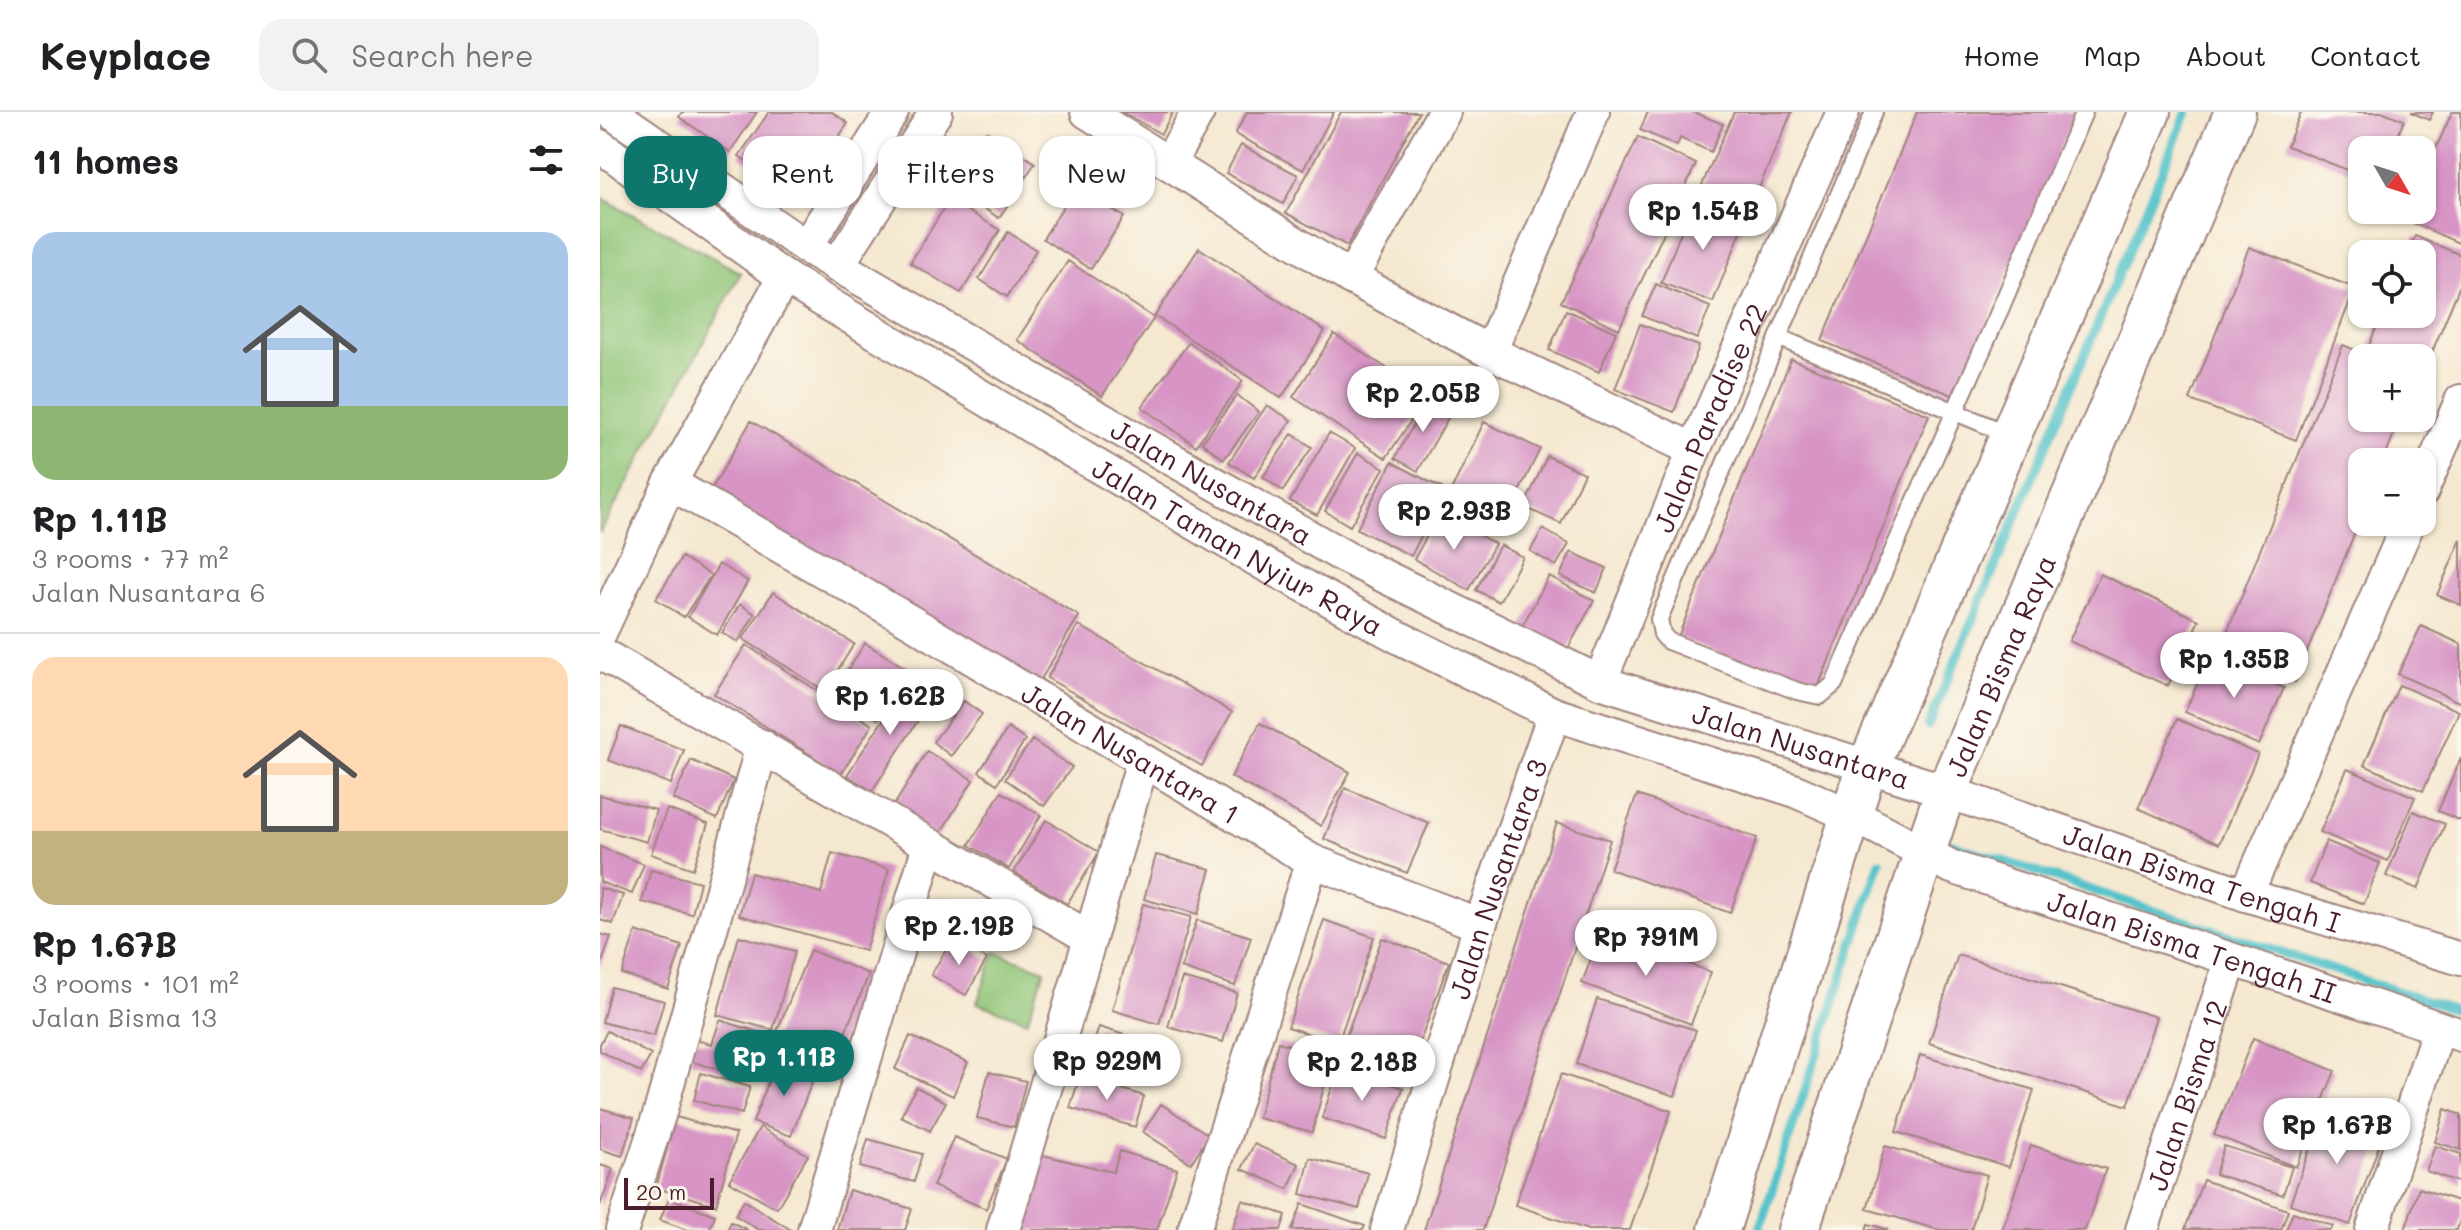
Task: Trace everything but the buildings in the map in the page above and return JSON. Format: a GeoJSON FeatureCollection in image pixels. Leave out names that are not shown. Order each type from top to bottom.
{"type":"FeatureCollection","features":[{"type":"Feature","properties":{"kind":"street","name":"Jalan Nusantara"},"geometry":{"type":"LineString","coordinates":[[611,112],[837,266],[1345,557],[1600,682],[1934,824]]}},
{"type":"Feature","properties":{"kind":"street"},"geometry":{"type":"LineString","coordinates":[[806,247],[892,112]]}},
{"type":"Feature","properties":{"kind":"street"},"geometry":{"type":"LineString","coordinates":[[837,266],[936,112]]}},
{"type":"Feature","properties":{"kind":"street"},"geometry":{"type":"LineString","coordinates":[[1087,112],[1351,278],[1490,352],[1694,450]]}},
{"type":"Feature","properties":{"kind":"street"},"geometry":{"type":"LineString","coordinates":[[1169,163],[1198,112]]}},
{"type":"Feature","properties":{"kind":"street"},"geometry":{"type":"LineString","coordinates":[[1351,278],[1444,112]]}},
{"type":"Feature","properties":{"kind":"street"},"geometry":{"type":"LineString","coordinates":[[1490,352],[1593,112]]}},
{"type":"Feature","properties":{"kind":"street","name":"Jalan Paradise 22"},"geometry":{"type":"LineString","coordinates":[[1600,682],[1694,450],[1843,112]]}},
{"type":"Feature","properties":{"kind":"street"},"geometry":{"type":"LineString","coordinates":[[1719,1230],[1858,793],[2150,112]]}},
{"type":"Feature","properties":{"kind":"street","name":"Jalan Bisma Raya"},"geometry":{"type":"LineString","coordinates":[[1798,1230],[1934,824],[2235,112]]}},
{"type":"Feature","properties":{"kind":"street","name":"Jalan Taman Nyiur Raya"},"geometry":{"type":"LineString","coordinates":[[600,146],[784,277],[1264,564],[1402,639],[1554,714],[1793,790],[1858,793],[1934,824]]}},
{"type":"Feature","properties":{"kind":"street"},"geometry":{"type":"LineString","coordinates":[[600,633],[670,483],[784,277]]}},
{"type":"Feature","properties":{"kind":"street"},"geometry":{"type":"LineString","coordinates":[[2436,461],[2458,415]]}},
{"type":"Feature","properties":{"kind":"street","name":"Jalan Nusantara 1"},"geometry":{"type":"LineString","coordinates":[[670,483],[908,620],[1312,861],[1480,925]]}},
{"type":"Feature","properties":{"kind":"street"},"geometry":{"type":"LineString","coordinates":[[2246,895],[2403,536]]}},
{"type":"Feature","properties":{"kind":"street"},"geometry":{"type":"LineString","coordinates":[[600,653],[1090,938]]}},
{"type":"Feature","properties":{"kind":"street","name":"Jalan Nusantara 3"},"geometry":{"type":"LineString","coordinates":[[1387,1230],[1480,925],[1554,714]]}},
{"type":"Feature","properties":{"kind":"street"},"geometry":{"type":"LineString","coordinates":[[622,1230],[661,1109],[762,746]]}},
{"type":"Feature","properties":{"kind":"street"},"geometry":{"type":"LineString","coordinates":[[1003,1230],[1143,761]]}},
{"type":"Feature","properties":{"kind":"street","name":"Jalan Bisma Tengah I"},"geometry":{"type":"LineString","coordinates":[[1934,824],[2246,895],[2461,959]]}},
{"type":"Feature","properties":{"kind":"street","name":"Jalan Bisma Tengah II"},"geometry":{"type":"LineString","coordinates":[[1934,824],[1952,867],[2450,1031]]}},
{"type":"Feature","properties":{"kind":"street"},"geometry":{"type":"LineString","coordinates":[[814,1230],[929,845]]}},
{"type":"Feature","properties":{"kind":"street"},"geometry":{"type":"LineString","coordinates":[[1194,1230],[1312,861]]}},
{"type":"Feature","properties":{"kind":"street","name":"Jalan Bisma 12"},"geometry":{"type":"LineString","coordinates":[[2142,1230],[2231,960]]}},
{"type":"Feature","properties":{"kind":"street"},"geometry":{"type":"LineString","coordinates":[[2372,1230],[2450,1031]]}},
{"type":"Feature","properties":{"kind":"lane"},"geometry":{"type":"LineString","coordinates":[[1874,112],[1659,619],[1662,634],[1668,641],[1797,691],[1820,696],[1829,691],[1996,319],[2084,112]]}},
{"type":"Feature","properties":{"kind":"lane"},"geometry":{"type":"LineString","coordinates":[[1780,338],[2010,435]]}},
{"type":"Feature","properties":{"kind":"green space"},"geometry":{"type":"Polygon","coordinates":[[[600,197],[741,273],[600,533],[600,197]]]}},
{"type":"Feature","properties":{"kind":"green space"},"geometry":{"type":"Polygon","coordinates":[[[995,952],[1045,970],[1027,1021],[977,1003],[995,952]]]}},
{"type":"Feature","properties":{"kind":"waterway"},"geometry":{"type":"LineString","coordinates":[[1928,726],[2187,112]]}},
{"type":"Feature","properties":{"kind":"waterway"},"geometry":{"type":"LineString","coordinates":[[1940,840],[2461,1012]]}},
{"type":"Feature","properties":{"kind":"waterway"},"geometry":{"type":"LineString","coordinates":[[1759,1230],[1880,862]]}}]}
